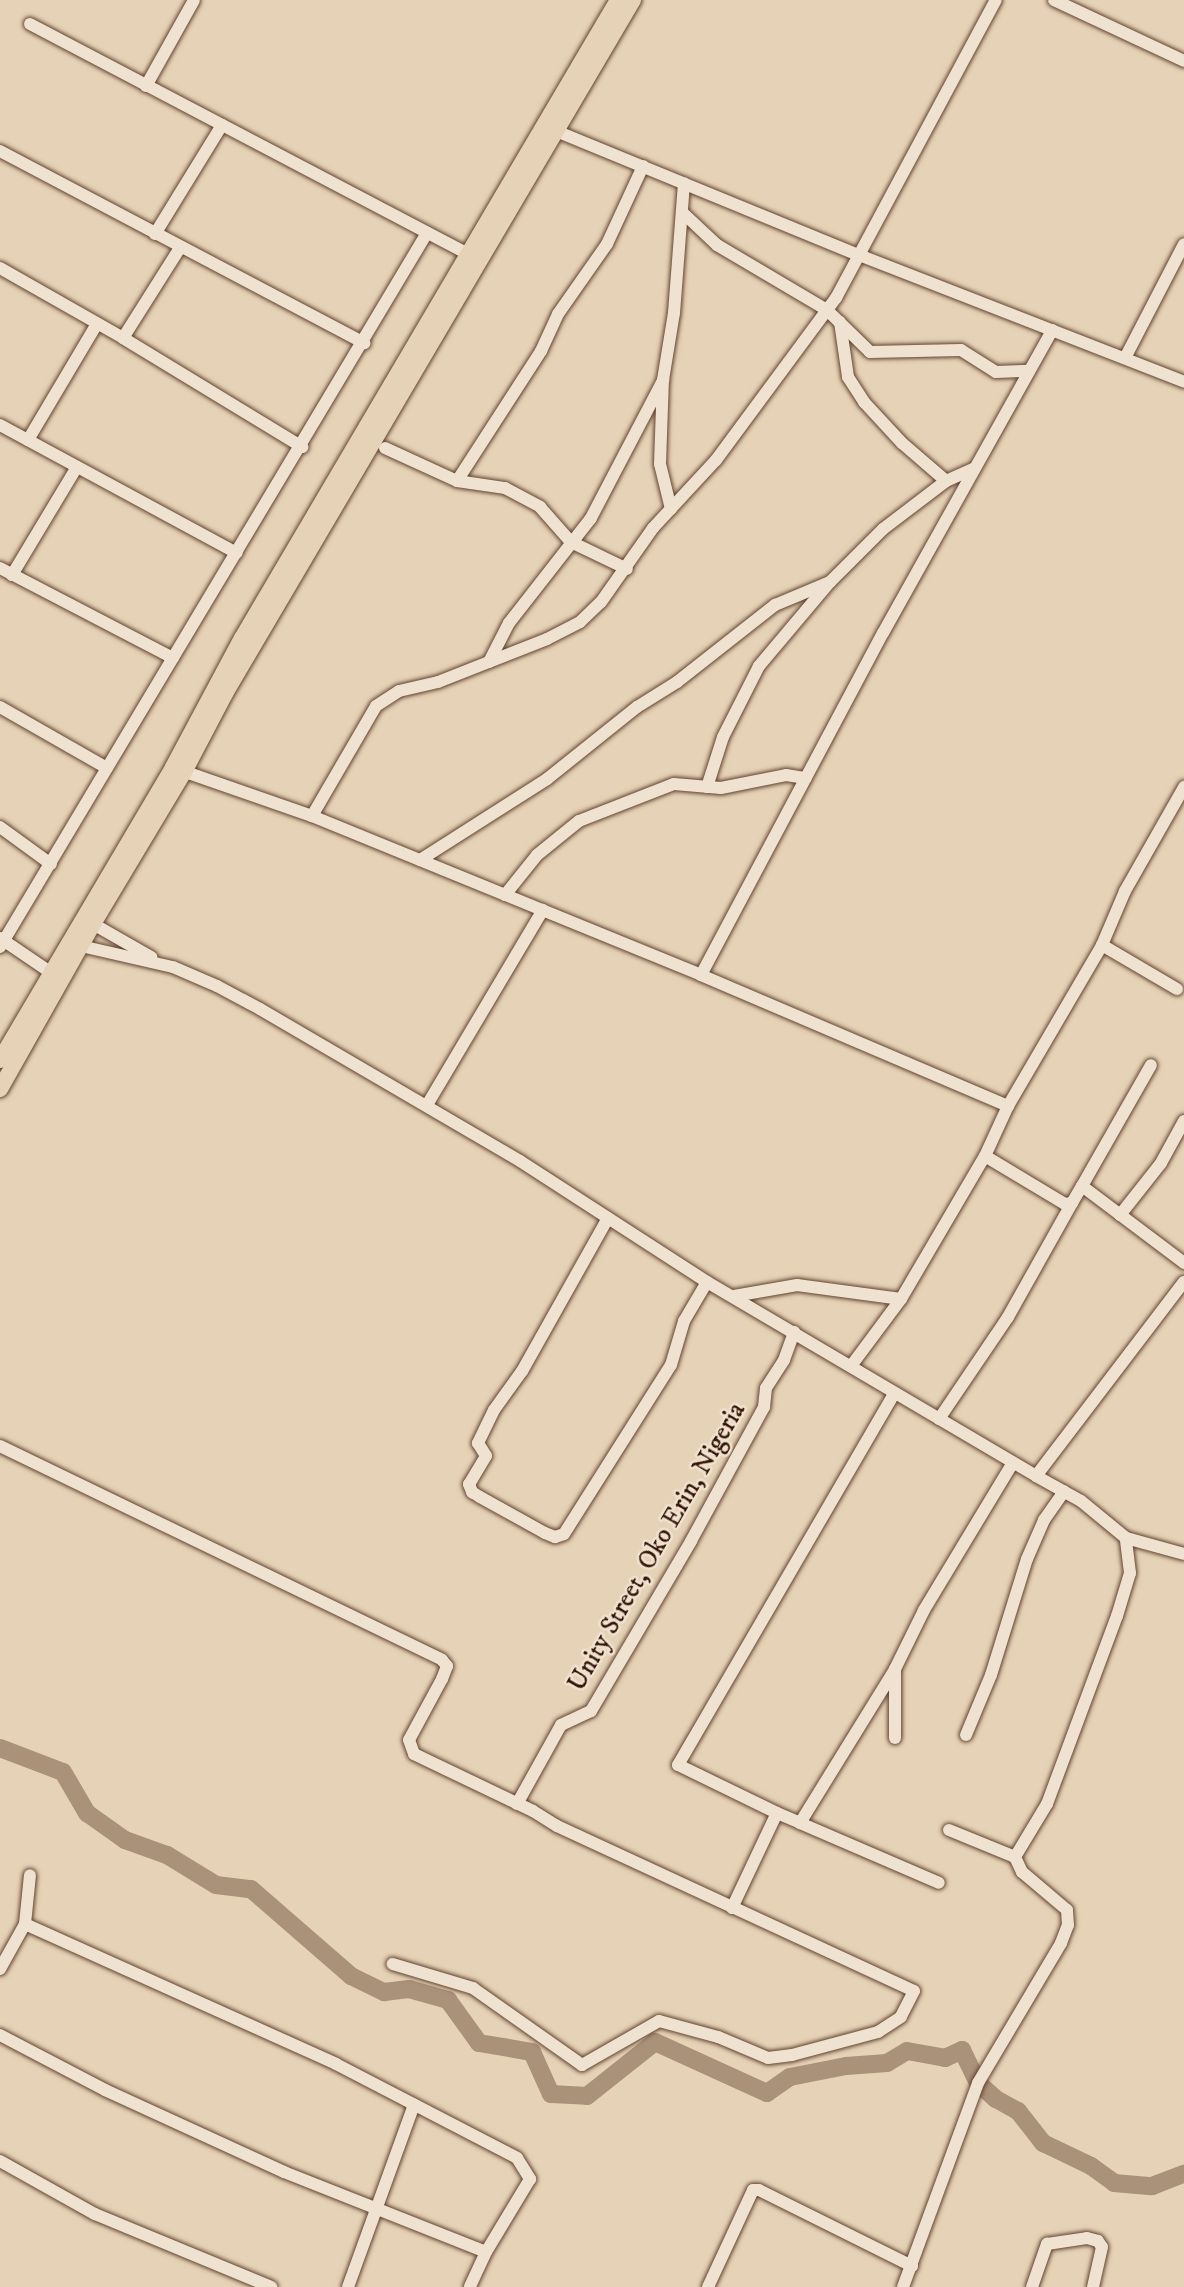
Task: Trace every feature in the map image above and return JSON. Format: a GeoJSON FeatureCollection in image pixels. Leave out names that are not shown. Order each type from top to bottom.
{"type":"FeatureCollection","features":[{"type":"Feature","properties":{"kind":"main road"},"geometry":{"type":"LineString","coordinates":[[179,769],[242,638],[618,0]]}},
{"type":"Feature","properties":{"kind":"main road"},"geometry":{"type":"LineString","coordinates":[[0,1060],[50,972],[87,921],[226,692],[633,0]]}},
{"type":"Feature","properties":{"kind":"main road"},"geometry":{"type":"LineString","coordinates":[[0,1089],[81,946],[87,921]]}},
{"type":"Feature","properties":{"kind":"street"},"geometry":{"type":"LineString","coordinates":[[146,86],[194,0]]}},
{"type":"Feature","properties":{"kind":"street"},"geometry":{"type":"LineString","coordinates":[[312,816],[376,706],[398,691],[438,682],[580,622],[601,602],[653,528],[716,460],[827,310],[996,0]]}},
{"type":"Feature","properties":{"kind":"street"},"geometry":{"type":"LineString","coordinates":[[1055,0],[1184,61]]}},
{"type":"Feature","properties":{"kind":"street"},"geometry":{"type":"LineString","coordinates":[[30,24],[468,254]]}},
{"type":"Feature","properties":{"kind":"street"},"geometry":{"type":"LineString","coordinates":[[155,234],[222,125]]}},
{"type":"Feature","properties":{"kind":"street"},"geometry":{"type":"LineString","coordinates":[[556,131],[859,255],[1184,382]]}},
{"type":"Feature","properties":{"kind":"street"},"geometry":{"type":"LineString","coordinates":[[0,150],[180,248],[364,343]]}},
{"type":"Feature","properties":{"kind":"street"},"geometry":{"type":"LineString","coordinates":[[457,481],[541,351],[558,314],[607,244],[643,166]]}},
{"type":"Feature","properties":{"kind":"street"},"geometry":{"type":"LineString","coordinates":[[671,509],[660,464],[663,380],[674,313],[684,183]]}},
{"type":"Feature","properties":{"kind":"street"},"geometry":{"type":"LineString","coordinates":[[682,213],[717,244],[827,310],[870,352],[961,350],[996,372],[1029,370]]}},
{"type":"Feature","properties":{"kind":"street"},"geometry":{"type":"LineString","coordinates":[[50,972],[1,942],[51,864],[428,233]]}},
{"type":"Feature","properties":{"kind":"street"},"geometry":{"type":"LineString","coordinates":[[1125,358],[1184,244]]}},
{"type":"Feature","properties":{"kind":"street"},"geometry":{"type":"LineString","coordinates":[[123,338],[180,248]]}},
{"type":"Feature","properties":{"kind":"street"},"geometry":{"type":"LineString","coordinates":[[0,268],[123,338],[302,447]]}},
{"type":"Feature","properties":{"kind":"street"},"geometry":{"type":"LineString","coordinates":[[840,322],[848,377],[864,402],[902,443],[946,481]]}},
{"type":"Feature","properties":{"kind":"street"},"geometry":{"type":"LineString","coordinates":[[28,439],[97,324]]}},
{"type":"Feature","properties":{"kind":"street"},"geometry":{"type":"LineString","coordinates":[[701,975],[973,469],[1052,330]]}},
{"type":"Feature","properties":{"kind":"street"},"geometry":{"type":"LineString","coordinates":[[489,662],[509,623],[591,517],[663,380]]}},
{"type":"Feature","properties":{"kind":"street"},"geometry":{"type":"LineString","coordinates":[[0,425],[237,553]]}},
{"type":"Feature","properties":{"kind":"street"},"geometry":{"type":"LineString","coordinates":[[386,448],[457,481],[505,488],[540,507],[571,542],[626,569]]}},
{"type":"Feature","properties":{"kind":"street"},"geometry":{"type":"LineString","coordinates":[[12,575],[76,467]]}},
{"type":"Feature","properties":{"kind":"street"},"geometry":{"type":"LineString","coordinates":[[707,787],[723,737],[759,666],[830,582],[883,529],[946,481],[973,469]]}},
{"type":"Feature","properties":{"kind":"street"},"geometry":{"type":"LineString","coordinates":[[0,568],[173,658]]}},
{"type":"Feature","properties":{"kind":"street"},"geometry":{"type":"LineString","coordinates":[[420,860],[547,779],[637,707],[677,682],[775,605],[830,582]]}},
{"type":"Feature","properties":{"kind":"street"},"geometry":{"type":"LineString","coordinates":[[0,707],[107,768]]}},
{"type":"Feature","properties":{"kind":"street"},"geometry":{"type":"LineString","coordinates":[[179,769],[312,816],[701,975],[1008,1106]]}},
{"type":"Feature","properties":{"kind":"street"},"geometry":{"type":"LineString","coordinates":[[505,895],[537,855],[579,821],[674,785],[721,789],[786,775],[806,778]]}},
{"type":"Feature","properties":{"kind":"street"},"geometry":{"type":"LineString","coordinates":[[851,1366],[901,1299],[985,1156],[1008,1106],[1102,945],[1125,891],[1184,787]]}},
{"type":"Feature","properties":{"kind":"street"},"geometry":{"type":"LineString","coordinates":[[0,827],[51,864]]}},
{"type":"Feature","properties":{"kind":"street"},"geometry":{"type":"LineString","coordinates":[[428,1105],[543,910]]}},
{"type":"Feature","properties":{"kind":"street"},"geometry":{"type":"LineString","coordinates":[[87,921],[157,962],[217,986],[428,1105],[707,1282],[1012,1464],[1081,1501],[1126,1538],[1184,1554]]}},
{"type":"Feature","properties":{"kind":"street"},"geometry":{"type":"LineString","coordinates":[[1102,945],[1177,989]]}},
{"type":"Feature","properties":{"kind":"street"},"geometry":{"type":"LineString","coordinates":[[81,946],[157,962]]}},
{"type":"Feature","properties":{"kind":"street"},"geometry":{"type":"LineString","coordinates":[[939,1419],[1008,1317],[1151,1065]]}},
{"type":"Feature","properties":{"kind":"street"},"geometry":{"type":"LineString","coordinates":[[1120,1215],[1161,1163],[1184,1121]]}},
{"type":"Feature","properties":{"kind":"street"},"geometry":{"type":"LineString","coordinates":[[985,1156],[1065,1204],[1072,1203]]}},
{"type":"Feature","properties":{"kind":"street"},"geometry":{"type":"LineString","coordinates":[[1082,1186],[1184,1263]]}},
{"type":"Feature","properties":{"kind":"street"},"geometry":{"type":"LineString","coordinates":[[608,1218],[522,1371],[494,1410],[478,1443],[486,1456],[469,1484],[480,1497],[545,1533],[555,1536],[564,1534],[671,1365],[684,1321],[707,1282]]}},
{"type":"Feature","properties":{"kind":"street"},"geometry":{"type":"LineString","coordinates":[[1036,1476],[1183,1283]]}},
{"type":"Feature","properties":{"kind":"street"},"geometry":{"type":"LineString","coordinates":[[733,1296],[797,1285],[901,1299]]}},
{"type":"Feature","properties":{"kind":"street","name":"Unity Street, Oko Erin, Nigeria"},"geometry":{"type":"LineString","coordinates":[[517,1804],[562,1725],[591,1711],[691,1541],[764,1407],[766,1388],[791,1345],[794,1332]]}},
{"type":"Feature","properties":{"kind":"street"},"geometry":{"type":"LineString","coordinates":[[894,1394],[678,1765],[777,1813],[939,1882]]}},
{"type":"Feature","properties":{"kind":"street"},"geometry":{"type":"LineString","coordinates":[[0,1446],[233,1556],[442,1660],[447,1666],[409,1740],[410,1748],[427,1761],[557,1826],[914,1991],[901,2017],[878,2032],[792,2055],[768,2058],[718,2037],[659,2021],[582,2065],[473,1989],[393,1964]]}},
{"type":"Feature","properties":{"kind":"street"},"geometry":{"type":"LineString","coordinates":[[800,1823],[895,1669],[924,1610],[1012,1464]]}},
{"type":"Feature","properties":{"kind":"street"},"geometry":{"type":"LineString","coordinates":[[966,1735],[991,1675],[1027,1559],[1044,1520],[1064,1491]]}},
{"type":"Feature","properties":{"kind":"street"},"geometry":{"type":"LineString","coordinates":[[1016,1857],[1047,1804],[1117,1616],[1130,1573],[1126,1538]]}},
{"type":"Feature","properties":{"kind":"street"},"geometry":{"type":"LineString","coordinates":[[895,1669],[895,1738]]}},
{"type":"Feature","properties":{"kind":"street"},"geometry":{"type":"LineString","coordinates":[[732,1908],[777,1813]]}},
{"type":"Feature","properties":{"kind":"street"},"geometry":{"type":"LineString","coordinates":[[904,2287],[976,2088],[1062,1943],[1068,1925],[1067,1910],[1022,1872],[1016,1857],[949,1830]]}},
{"type":"Feature","properties":{"kind":"street"},"geometry":{"type":"LineString","coordinates":[[1,1966],[25,1924],[30,1875]]}},
{"type":"Feature","properties":{"kind":"street"},"geometry":{"type":"LineString","coordinates":[[25,1924],[290,2042],[517,2158],[530,2179],[486,2252],[470,2287]]}},
{"type":"Feature","properties":{"kind":"street"},"geometry":{"type":"LineString","coordinates":[[0,2035],[105,2090],[284,2172],[486,2252]]}},
{"type":"Feature","properties":{"kind":"street"},"geometry":{"type":"LineString","coordinates":[[348,2287],[414,2105]]}},
{"type":"Feature","properties":{"kind":"street"},"geometry":{"type":"LineString","coordinates":[[0,2161],[95,2214],[271,2287]]}},
{"type":"Feature","properties":{"kind":"street"},"geometry":{"type":"LineString","coordinates":[[708,2287],[753,2190],[759,2190],[912,2266]]}},
{"type":"Feature","properties":{"kind":"street"},"geometry":{"type":"LineString","coordinates":[[1031,2287],[1047,2244],[1087,2238],[1098,2241],[1102,2247],[1093,2287]]}},
{"type":"Feature","properties":{"kind":"waterway"},"geometry":{"type":"LineString","coordinates":[[0,1748],[63,1772],[87,1813],[125,1840],[167,1855],[216,1885],[251,1889],[351,1976],[384,1992],[409,1989],[448,2000],[479,2043],[532,2052],[551,2094],[587,2096],[655,2042],[767,2093],[790,2077],[846,2066],[887,2063],[907,2051],[945,2058],[962,2050],[978,2083],[996,2099],[1018,2111],[1043,2143],[1091,2166],[1114,2183],[1152,2186],[1184,2174]]}}]}
